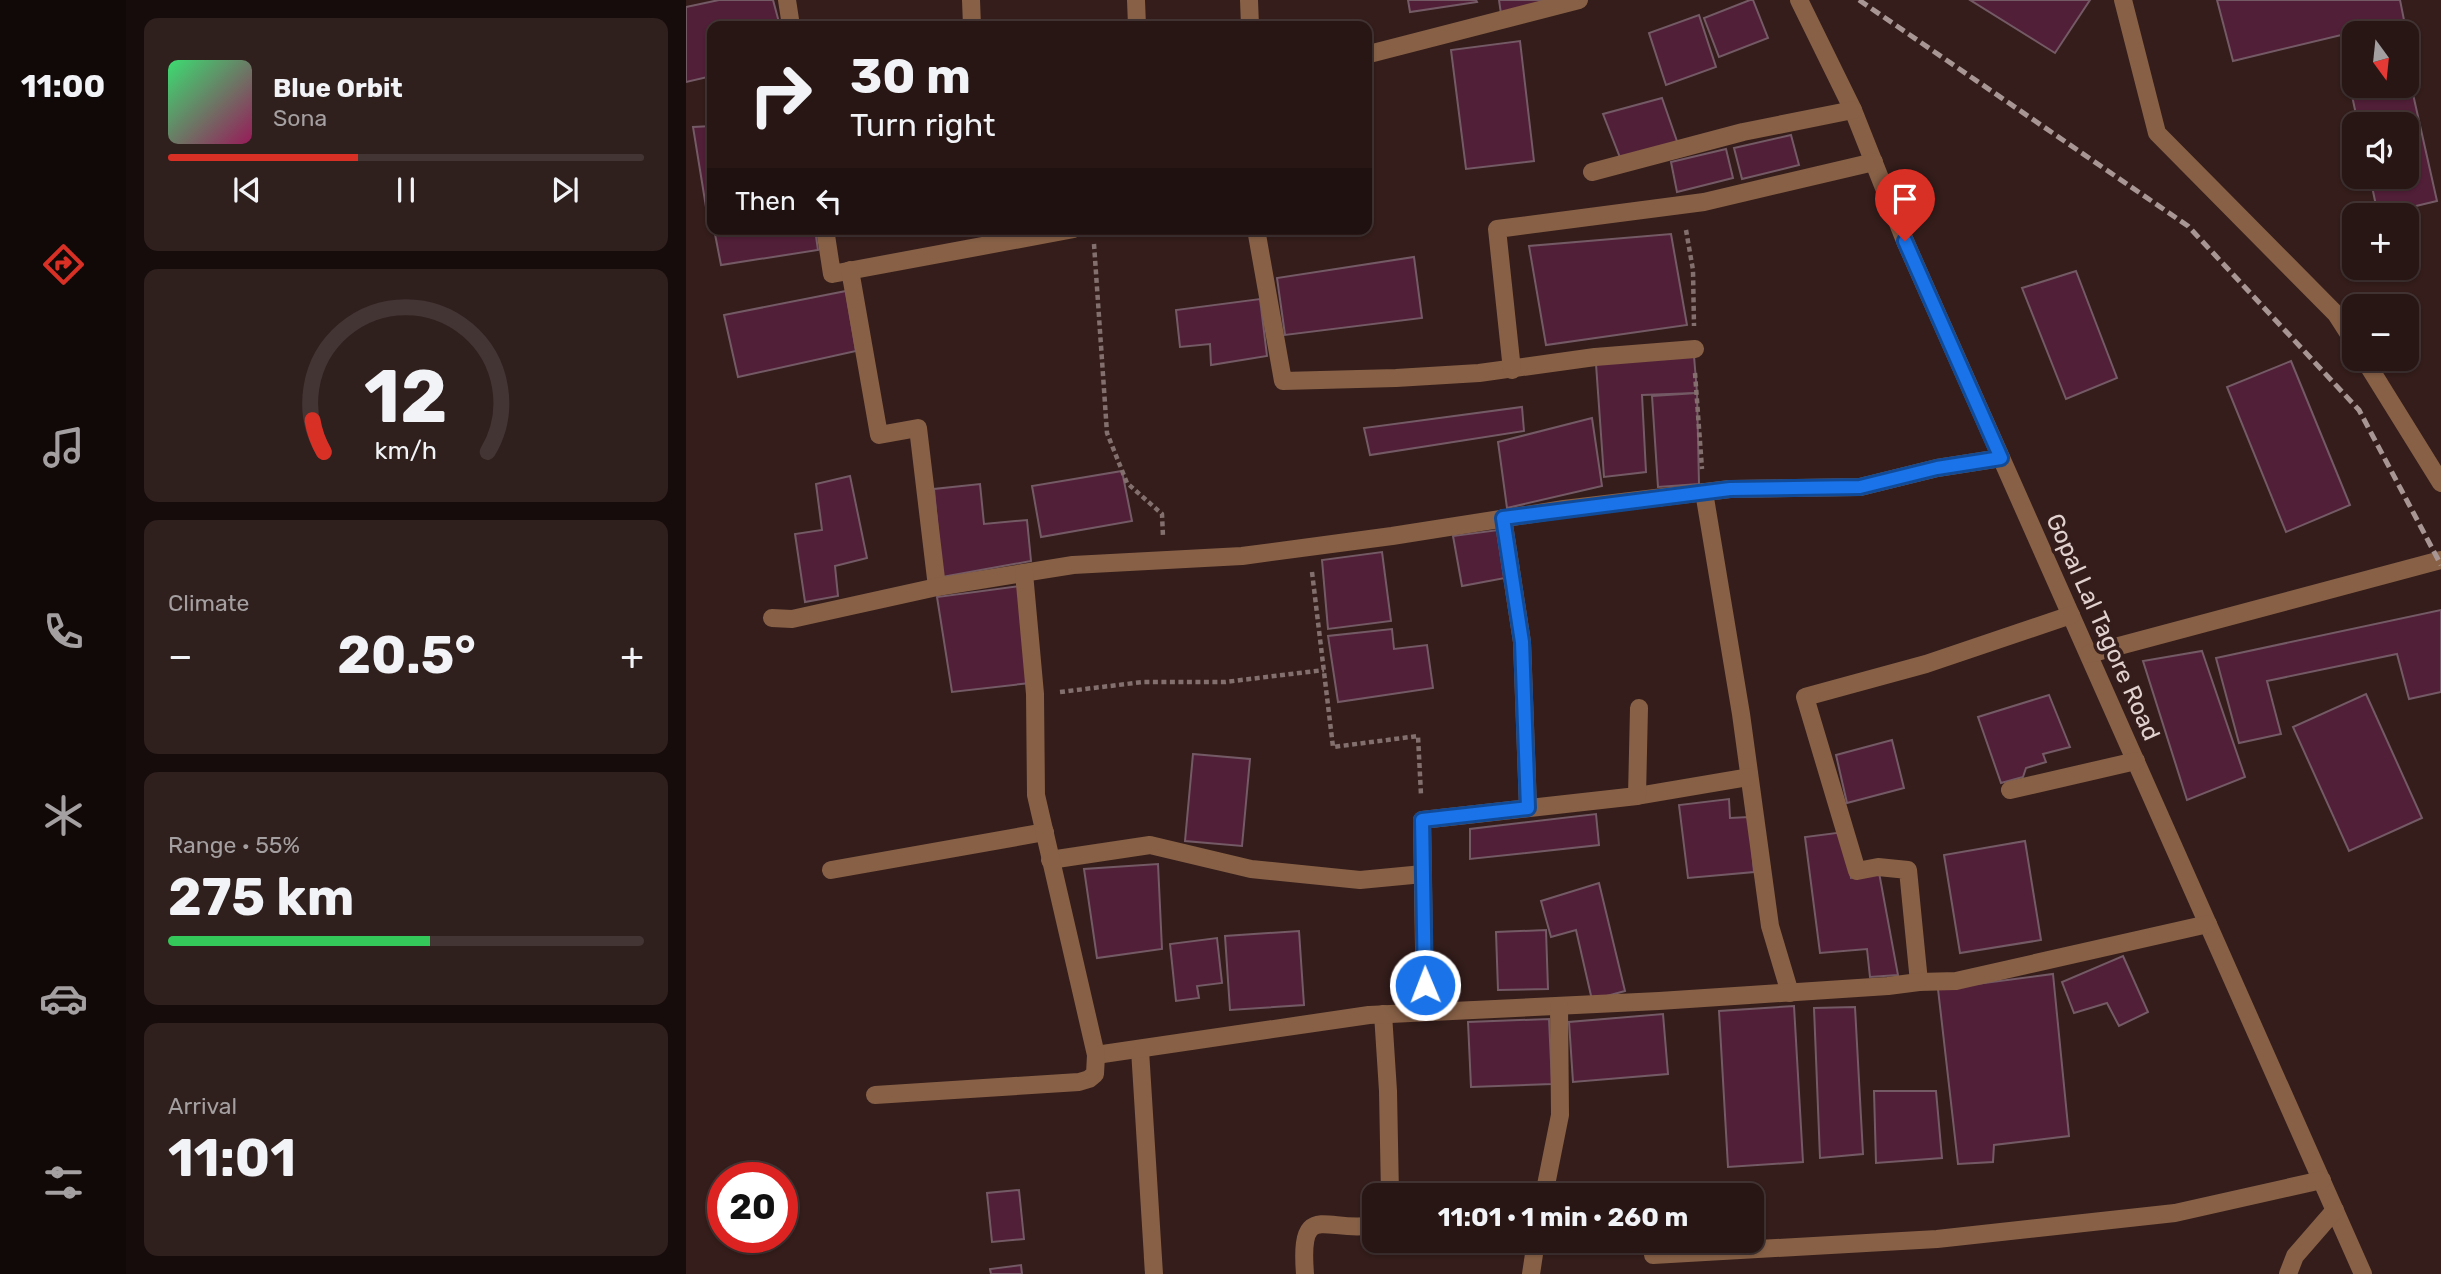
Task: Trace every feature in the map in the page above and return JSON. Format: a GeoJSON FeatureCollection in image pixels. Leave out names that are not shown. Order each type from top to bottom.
{"type":"FeatureCollection","features":[{"type":"Feature","properties":{"kind":"street"},"geometry":{"type":"LineString","coordinates":[[787,0],[790,21]]}},
{"type":"Feature","properties":{"kind":"street"},"geometry":{"type":"LineString","coordinates":[[971,0],[972,21]]}},
{"type":"Feature","properties":{"kind":"street"},"geometry":{"type":"LineString","coordinates":[[1136,0],[1137,21]]}},
{"type":"Feature","properties":{"kind":"street"},"geometry":{"type":"LineString","coordinates":[[1250,0],[1250,21]]}},
{"type":"Feature","properties":{"kind":"street"},"geometry":{"type":"LineString","coordinates":[[1373,53],[1578,0]]}},
{"type":"Feature","properties":{"kind":"street","name":"Gopal Lal Tagore Road"},"geometry":{"type":"LineString","coordinates":[[1800,0],[1853,110],[1905,241],[2363,1274]]}},
{"type":"Feature","properties":{"kind":"street"},"geometry":{"type":"LineString","coordinates":[[2123,0],[2157,133],[2336,314],[2342,323]]}},
{"type":"Feature","properties":{"kind":"street"},"geometry":{"type":"LineString","coordinates":[[1592,172],[1743,132],[1853,110]]}},
{"type":"Feature","properties":{"kind":"street"},"geometry":{"type":"LineString","coordinates":[[1512,370],[1497,229],[1704,202],[1874,162]]}},
{"type":"Feature","properties":{"kind":"street"},"geometry":{"type":"LineString","coordinates":[[826,235],[832,274],[979,238],[1011,235]]}},
{"type":"Feature","properties":{"kind":"street"},"geometry":{"type":"LineString","coordinates":[[1257,235],[1283,381],[1396,378],[1512,370],[1595,357],[1695,349]]}},
{"type":"Feature","properties":{"kind":"street"},"geometry":{"type":"LineString","coordinates":[[850,270],[879,435],[918,428],[937,587]]}},
{"type":"Feature","properties":{"kind":"street"},"geometry":{"type":"LineString","coordinates":[[2371,371],[2441,483]]}},
{"type":"Feature","properties":{"kind":"street"},"geometry":{"type":"LineString","coordinates":[[772,618],[792,619],[937,587],[1073,565],[1242,556],[1503,518],[1730,489],[1860,487],[1937,468],[2001,458]]}},
{"type":"Feature","properties":{"kind":"street"},"geometry":{"type":"LineString","coordinates":[[1704,492],[1770,926],[1790,993]]}},
{"type":"Feature","properties":{"kind":"street"},"geometry":{"type":"LineString","coordinates":[[1503,518],[1522,642],[1528,808]]}},
{"type":"Feature","properties":{"kind":"street"},"geometry":{"type":"LineString","coordinates":[[2089,654],[2441,559]]}},
{"type":"Feature","properties":{"kind":"street"},"geometry":{"type":"LineString","coordinates":[[875,1095],[1079,1082],[1096,1074],[1096,1055],[1036,795],[1035,694],[1024,573]]}},
{"type":"Feature","properties":{"kind":"street"},"geometry":{"type":"LineString","coordinates":[[1919,982],[1908,870],[1878,867],[1857,871],[1805,697],[1926,664],[2071,615]]}},
{"type":"Feature","properties":{"kind":"street"},"geometry":{"type":"LineString","coordinates":[[1637,796],[1639,708]]}},
{"type":"Feature","properties":{"kind":"street"},"geometry":{"type":"LineString","coordinates":[[2010,790],[2136,761]]}},
{"type":"Feature","properties":{"kind":"street"},"geometry":{"type":"LineString","coordinates":[[1425,1012],[1422,820],[1637,796],[1749,777]]}},
{"type":"Feature","properties":{"kind":"street"},"geometry":{"type":"LineString","coordinates":[[831,870],[1045,832]]}},
{"type":"Feature","properties":{"kind":"street"},"geometry":{"type":"LineString","coordinates":[[1050,860],[1150,845],[1251,869],[1360,880],[1423,874]]}},
{"type":"Feature","properties":{"kind":"street"},"geometry":{"type":"LineString","coordinates":[[1096,1055],[1383,1014],[1790,993],[1956,981],[2208,924]]}},
{"type":"Feature","properties":{"kind":"street"},"geometry":{"type":"LineString","coordinates":[[1546,1183],[1560,1115],[1559,1006]]}},
{"type":"Feature","properties":{"kind":"street"},"geometry":{"type":"LineString","coordinates":[[1383,1014],[1390,1183]]}},
{"type":"Feature","properties":{"kind":"street"},"geometry":{"type":"LineString","coordinates":[[1140,1050],[1154,1274]]}},
{"type":"Feature","properties":{"kind":"street"},"geometry":{"type":"LineString","coordinates":[[1653,1255],[1937,1239],[2175,1213],[2322,1181]]}},
{"type":"Feature","properties":{"kind":"street"},"geometry":{"type":"LineString","coordinates":[[2288,1274],[2295,1256],[2335,1210]]}},
{"type":"Feature","properties":{"kind":"street"},"geometry":{"type":"LineString","coordinates":[[1305,1274],[1304,1236],[1310,1229],[1318,1225],[1362,1225]]}},
{"type":"Feature","properties":{"kind":"street"},"geometry":{"type":"LineString","coordinates":[[1531,1274],[1534,1253]]}},
{"type":"Feature","properties":{"kind":"path"},"geometry":{"type":"LineString","coordinates":[[1094,241],[1107,433],[1127,483],[1162,514],[1164,561]]}},
{"type":"Feature","properties":{"kind":"path"},"geometry":{"type":"LineString","coordinates":[[1309,547],[1334,747],[1418,736],[1422,820]]}},
{"type":"Feature","properties":{"kind":"path"},"geometry":{"type":"LineString","coordinates":[[1035,694],[1143,682],[1225,682],[1324,670]]}},
{"type":"Feature","properties":{"kind":"building"},"geometry":{"type":"Polygon","coordinates":[[[719,0],[773,0],[779,21],[707,21],[707,77],[686,82],[686,7],[719,0]]]}},
{"type":"Feature","properties":{"kind":"building"},"geometry":{"type":"Polygon","coordinates":[[[1408,0],[1476,0],[1477,2],[1410,12],[1408,0]]]}},
{"type":"Feature","properties":{"kind":"building"},"geometry":{"type":"Polygon","coordinates":[[[1499,0],[1555,0],[1501,14],[1499,0]]]}},
{"type":"Feature","properties":{"kind":"building"},"geometry":{"type":"Polygon","coordinates":[[[1753,0],[1768,38],[1719,57],[1704,18],[1753,0]]]}},
{"type":"Feature","properties":{"kind":"building"},"geometry":{"type":"Polygon","coordinates":[[[1970,0],[2090,0],[2055,53],[1970,0]]]}},
{"type":"Feature","properties":{"kind":"building"},"geometry":{"type":"Polygon","coordinates":[[[2217,0],[2400,0],[2404,20],[2342,21],[2342,35],[2233,61],[2217,0]]]}},
{"type":"Feature","properties":{"kind":"building"},"geometry":{"type":"Polygon","coordinates":[[[1699,15],[1716,67],[1666,85],[1649,33],[1699,15]]]}},
{"type":"Feature","properties":{"kind":"building"},"geometry":{"type":"Polygon","coordinates":[[[1520,41],[1534,161],[1466,169],[1451,50],[1520,41]]]}},
{"type":"Feature","properties":{"kind":"building"},"geometry":{"type":"Polygon","coordinates":[[[1662,98],[1679,147],[1621,160],[1603,114],[1662,98]]]}},
{"type":"Feature","properties":{"kind":"building"},"geometry":{"type":"Polygon","coordinates":[[[2352,98],[2414,98],[2417,112],[2355,112],[2352,98]]]}},
{"type":"Feature","properties":{"kind":"building"},"geometry":{"type":"Polygon","coordinates":[[[2419,121],[2437,201],[2419,205],[2419,203],[2375,203],[2373,189],[2419,189],[2419,121]]]}},
{"type":"Feature","properties":{"kind":"building"},"geometry":{"type":"Polygon","coordinates":[[[707,126],[706,207],[693,127],[707,126]]]}},
{"type":"Feature","properties":{"kind":"building"},"geometry":{"type":"Polygon","coordinates":[[[1791,135],[1799,165],[1742,179],[1734,148],[1791,135]]]}},
{"type":"Feature","properties":{"kind":"building"},"geometry":{"type":"Polygon","coordinates":[[[1726,149],[1733,178],[1677,192],[1671,162],[1726,149]]]}},
{"type":"Feature","properties":{"kind":"building"},"geometry":{"type":"Polygon","coordinates":[[[1671,234],[1687,325],[1546,345],[1529,246],[1671,234]]]}},
{"type":"Feature","properties":{"kind":"building"},"geometry":{"type":"Polygon","coordinates":[[[715,235],[816,235],[818,250],[721,265],[715,235]]]}},
{"type":"Feature","properties":{"kind":"building"},"geometry":{"type":"Polygon","coordinates":[[[1414,257],[1422,318],[1285,335],[1277,278],[1414,257]]]}},
{"type":"Feature","properties":{"kind":"building"},"geometry":{"type":"Polygon","coordinates":[[[2076,271],[2117,378],[2066,399],[2022,288],[2076,271]]]}},
{"type":"Feature","properties":{"kind":"building"},"geometry":{"type":"Polygon","coordinates":[[[846,291],[856,351],[738,377],[724,315],[846,291]]]}},
{"type":"Feature","properties":{"kind":"building"},"geometry":{"type":"Polygon","coordinates":[[[1260,299],[1267,356],[1211,365],[1210,344],[1180,347],[1176,310],[1260,299]]]}},
{"type":"Feature","properties":{"kind":"building"},"geometry":{"type":"Polygon","coordinates":[[[1694,356],[1697,393],[1642,395],[1646,472],[1604,477],[1596,364],[1694,356]]]}},
{"type":"Feature","properties":{"kind":"building"},"geometry":{"type":"Polygon","coordinates":[[[2291,361],[2350,505],[2286,532],[2227,387],[2291,361]]]}},
{"type":"Feature","properties":{"kind":"building"},"geometry":{"type":"Polygon","coordinates":[[[1697,393],[1699,484],[1658,487],[1652,396],[1697,393]]]}},
{"type":"Feature","properties":{"kind":"building"},"geometry":{"type":"Polygon","coordinates":[[[1522,407],[1524,431],[1370,455],[1364,428],[1522,407]]]}},
{"type":"Feature","properties":{"kind":"building"},"geometry":{"type":"Polygon","coordinates":[[[1592,418],[1602,486],[1507,508],[1498,442],[1592,418]]]}},
{"type":"Feature","properties":{"kind":"building"},"geometry":{"type":"Polygon","coordinates":[[[1122,471],[1132,521],[1041,537],[1032,486],[1122,471]]]}},
{"type":"Feature","properties":{"kind":"building"},"geometry":{"type":"Polygon","coordinates":[[[850,476],[867,558],[835,566],[838,596],[805,602],[795,534],[822,530],[816,484],[850,476]]]}},
{"type":"Feature","properties":{"kind":"building"},"geometry":{"type":"Polygon","coordinates":[[[980,484],[984,524],[1027,520],[1031,561],[942,577],[934,489],[980,484]]]}},
{"type":"Feature","properties":{"kind":"building"},"geometry":{"type":"Polygon","coordinates":[[[1498,530],[1505,578],[1462,586],[1453,536],[1498,530]]]}},
{"type":"Feature","properties":{"kind":"building"},"geometry":{"type":"Polygon","coordinates":[[[1382,552],[1391,621],[1328,629],[1322,560],[1382,552]]]}},
{"type":"Feature","properties":{"kind":"building"},"geometry":{"type":"Polygon","coordinates":[[[1020,586],[1030,683],[952,692],[937,597],[1020,586]]]}},
{"type":"Feature","properties":{"kind":"building"},"geometry":{"type":"Polygon","coordinates":[[[2441,610],[2441,692],[2409,699],[2397,654],[2267,681],[2281,734],[2239,743],[2216,658],[2441,610]]]}},
{"type":"Feature","properties":{"kind":"building"},"geometry":{"type":"Polygon","coordinates":[[[1392,629],[1394,649],[1427,645],[1433,688],[1338,702],[1328,636],[1392,629]]]}},
{"type":"Feature","properties":{"kind":"building"},"geometry":{"type":"Polygon","coordinates":[[[2202,651],[2245,777],[2187,800],[2143,661],[2202,651]]]}},
{"type":"Feature","properties":{"kind":"building"},"geometry":{"type":"Polygon","coordinates":[[[2366,694],[2422,818],[2349,851],[2293,727],[2366,694]]]}},
{"type":"Feature","properties":{"kind":"building"},"geometry":{"type":"Polygon","coordinates":[[[2049,695],[2070,747],[2043,754],[2046,762],[2026,768],[2023,777],[2001,783],[1978,717],[2049,695]]]}},
{"type":"Feature","properties":{"kind":"building"},"geometry":{"type":"Polygon","coordinates":[[[1892,740],[1904,788],[1847,803],[1836,755],[1892,740]]]}},
{"type":"Feature","properties":{"kind":"building"},"geometry":{"type":"Polygon","coordinates":[[[1193,754],[1250,759],[1242,846],[1185,841],[1193,754]]]}},
{"type":"Feature","properties":{"kind":"building"},"geometry":{"type":"Polygon","coordinates":[[[1729,799],[1730,818],[1749,817],[1754,872],[1688,878],[1679,805],[1729,799]]]}},
{"type":"Feature","properties":{"kind":"building"},"geometry":{"type":"Polygon","coordinates":[[[1596,814],[1599,845],[1470,859],[1470,829],[1596,814]]]}},
{"type":"Feature","properties":{"kind":"building"},"geometry":{"type":"Polygon","coordinates":[[[1844,832],[1851,878],[1878,867],[1898,975],[1870,977],[1867,949],[1820,953],[1805,837],[1844,832]]]}},
{"type":"Feature","properties":{"kind":"building"},"geometry":{"type":"Polygon","coordinates":[[[2025,841],[2041,940],[1960,953],[1944,855],[2025,841]]]}},
{"type":"Feature","properties":{"kind":"building"},"geometry":{"type":"Polygon","coordinates":[[[1158,864],[1162,949],[1097,958],[1084,869],[1158,864]]]}},
{"type":"Feature","properties":{"kind":"building"},"geometry":{"type":"Polygon","coordinates":[[[1599,883],[1625,991],[1592,1000],[1576,930],[1551,937],[1541,901],[1599,883]]]}},
{"type":"Feature","properties":{"kind":"building"},"geometry":{"type":"Polygon","coordinates":[[[1546,930],[1548,989],[1498,990],[1496,932],[1546,930]]]}},
{"type":"Feature","properties":{"kind":"building"},"geometry":{"type":"Polygon","coordinates":[[[1299,931],[1304,1005],[1230,1010],[1225,936],[1299,931]]]}},
{"type":"Feature","properties":{"kind":"building"},"geometry":{"type":"Polygon","coordinates":[[[1217,938],[1222,983],[1197,986],[1199,998],[1176,1001],[1170,944],[1217,938]]]}},
{"type":"Feature","properties":{"kind":"building"},"geometry":{"type":"Polygon","coordinates":[[[2123,956],[2148,1012],[2119,1026],[2107,1003],[2074,1013],[2062,982],[2123,956]]]}},
{"type":"Feature","properties":{"kind":"building"},"geometry":{"type":"Polygon","coordinates":[[[2053,974],[2069,1136],[1994,1145],[1993,1162],[1958,1164],[1938,989],[2053,974]]]}},
{"type":"Feature","properties":{"kind":"building"},"geometry":{"type":"Polygon","coordinates":[[[1794,1006],[1803,1162],[1728,1167],[1719,1011],[1794,1006]]]}},
{"type":"Feature","properties":{"kind":"building"},"geometry":{"type":"Polygon","coordinates":[[[1855,1007],[1863,1154],[1820,1158],[1814,1008],[1855,1007]]]}},
{"type":"Feature","properties":{"kind":"building"},"geometry":{"type":"Polygon","coordinates":[[[1663,1014],[1668,1074],[1573,1082],[1569,1022],[1663,1014]]]}},
{"type":"Feature","properties":{"kind":"building"},"geometry":{"type":"Polygon","coordinates":[[[1549,1019],[1552,1084],[1471,1087],[1468,1022],[1549,1019]]]}},
{"type":"Feature","properties":{"kind":"building"},"geometry":{"type":"Polygon","coordinates":[[[1874,1091],[1936,1091],[1942,1158],[1876,1163],[1874,1091]]]}},
{"type":"Feature","properties":{"kind":"building"},"geometry":{"type":"Polygon","coordinates":[[[1019,1190],[1024,1239],[992,1242],[987,1193],[1019,1190]]]}},
{"type":"Feature","properties":{"kind":"building"},"geometry":{"type":"Polygon","coordinates":[[[1021,1265],[1022,1274],[991,1274],[990,1269],[1021,1265]]]}},
{"type":"Feature","properties":{"kind":"railway"},"geometry":{"type":"LineString","coordinates":[[1859,0],[2188,226],[2359,410],[2441,565]]}},
{"type":"Feature","properties":{"kind":"route"},"geometry":{"type":"LineString","coordinates":[[1425,985],[1422,820],[1528,808],[1522,642],[1503,518],[1730,489],[1860,487],[1937,468],[2001,458],[1905,241]]}}]}
